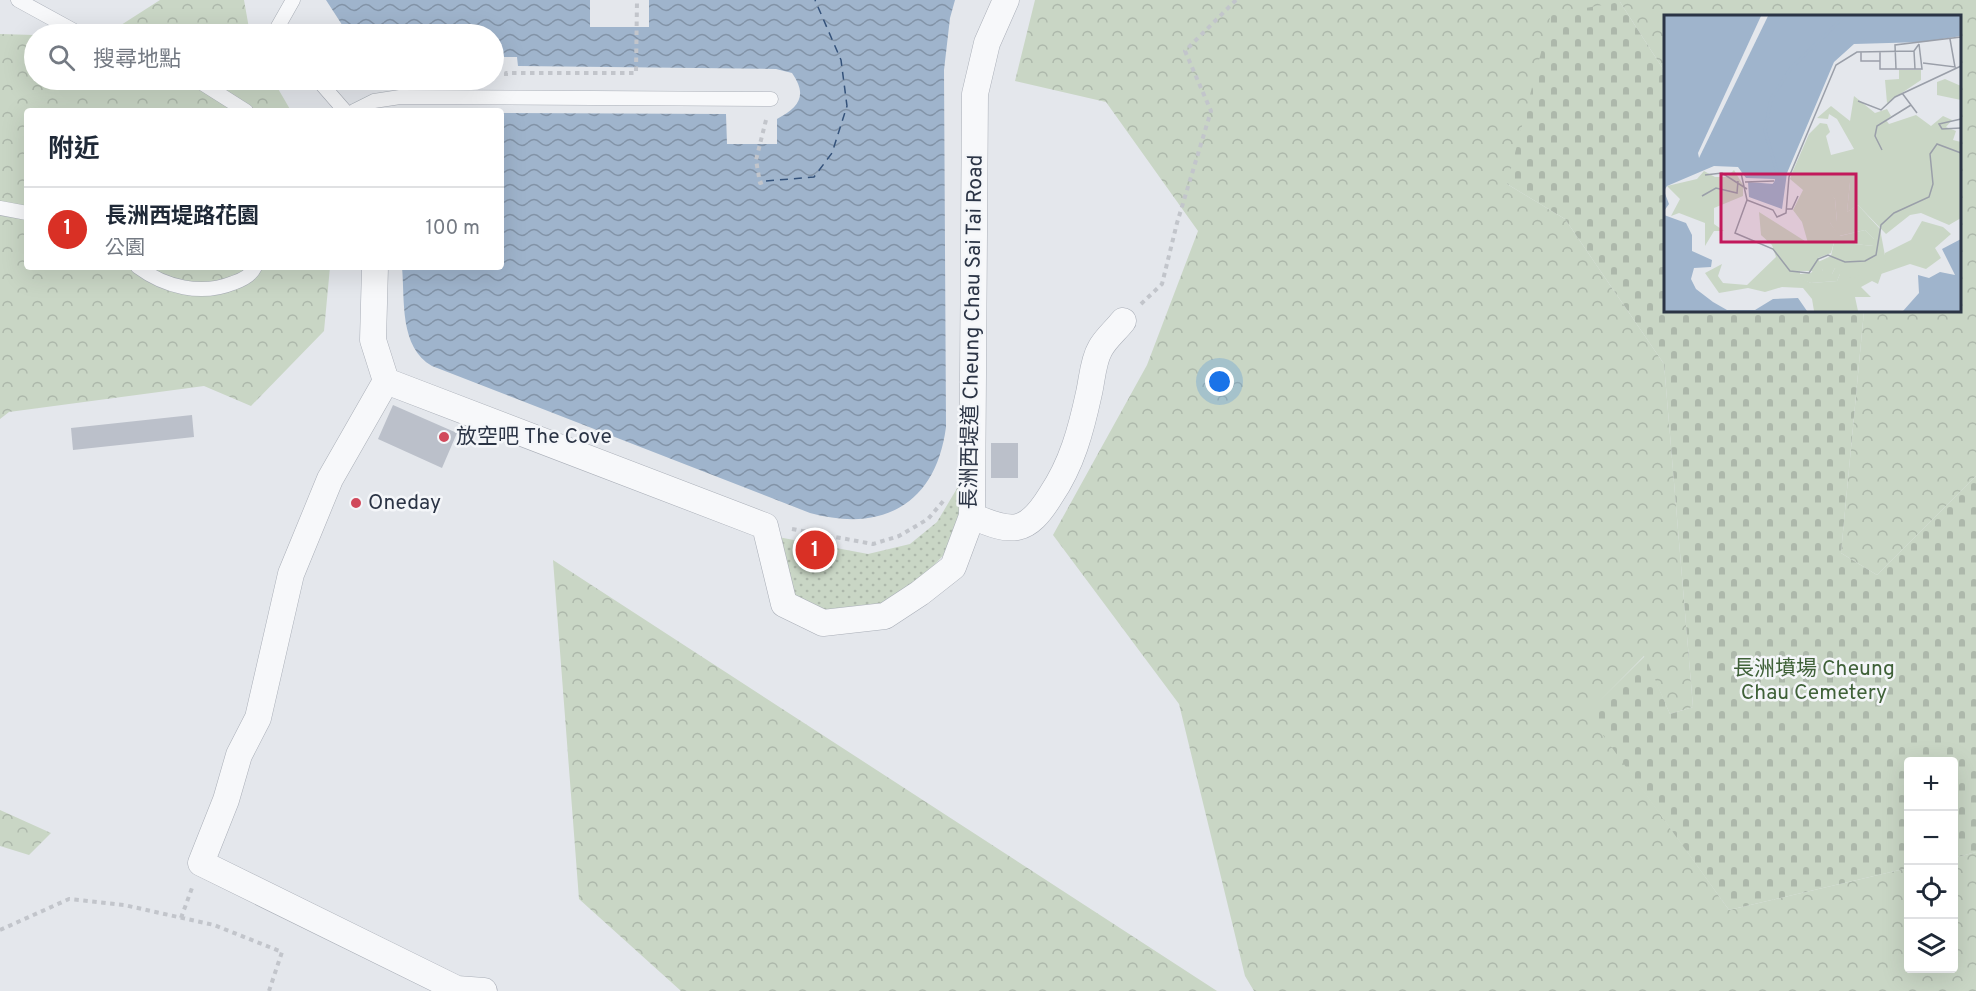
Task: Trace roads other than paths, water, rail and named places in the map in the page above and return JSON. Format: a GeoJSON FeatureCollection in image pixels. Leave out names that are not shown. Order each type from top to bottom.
{"type":"FeatureCollection","features":[{"type":"Feature","properties":{"kind":"street","name":"長洲西堤道 Cheung Chau Sai Tai Road"},"geometry":{"type":"LineString","coordinates":[[386,381],[765,526],[784,604],[823,623],[885,616],[920,593],[953,567],[972,516],[975,94],[987,43],[1006,0]]}},
{"type":"Feature","properties":{"kind":"street"},"geometry":{"type":"LineString","coordinates":[[375,270],[373,340],[386,381],[330,478],[291,574],[258,717],[239,755],[226,800],[201,863],[458,989],[484,991]]}},
{"type":"Feature","properties":{"kind":"street"},"geometry":{"type":"LineString","coordinates":[[972,516],[991,525],[1014,528],[1023,526],[1041,513],[1071,460],[1100,350],[1123,321]]}},
{"type":"Feature","properties":{"kind":"lane"},"geometry":{"type":"LineString","coordinates":[[18,0],[62,24]]}},
{"type":"Feature","properties":{"kind":"lane"},"geometry":{"type":"LineString","coordinates":[[279,24],[293,0]]}},
{"type":"Feature","properties":{"kind":"lane"},"geometry":{"type":"LineString","coordinates":[[212,90],[240,108]]}},
{"type":"Feature","properties":{"kind":"lane"},"geometry":{"type":"LineString","coordinates":[[327,90],[342,108]]}},
{"type":"Feature","properties":{"kind":"lane"},"geometry":{"type":"LineString","coordinates":[[360,108],[374,101],[400,97],[771,99]]}},
{"type":"Feature","properties":{"kind":"lane"},"geometry":{"type":"LineString","coordinates":[[0,208],[24,212]]}},
{"type":"Feature","properties":{"kind":"lane"},"geometry":{"type":"LineString","coordinates":[[142,270],[168,283],[203,289],[222,287],[243,279],[253,270]]}},
{"type":"Feature","properties":{"kind":"water"},"geometry":{"type":"Polygon","coordinates":[[[326,0],[955,0],[950,18],[944,70],[946,427],[940,454],[931,476],[918,493],[902,506],[882,515],[861,519],[836,518],[810,513],[432,366],[421,358],[409,335],[404,308],[402,270],[504,270],[504,113],[726,114],[727,144],[777,144],[777,119],[791,110],[799,100],[800,88],[792,73],[776,69],[518,66],[517,57],[504,57],[504,24],[342,24],[326,0]]]}},
{"type":"Feature","properties":{"kind":"place","name":"放空吧 The Cove"},"geometry":{"type":"Point","coordinates":[444,437]}},
{"type":"Feature","properties":{"kind":"place","name":"Oneday"},"geometry":{"type":"Point","coordinates":[356,503]}},
{"type":"Feature","properties":{"kind":"place","name":"長洲西堤路花園"},"geometry":{"type":"Point","coordinates":[815,550]}},
{"type":"Feature","properties":{"kind":"park label","name":"長洲墳場 Cheung Chau Cemetery"},"geometry":{"type":"Point","coordinates":[1814,681]}}]}
